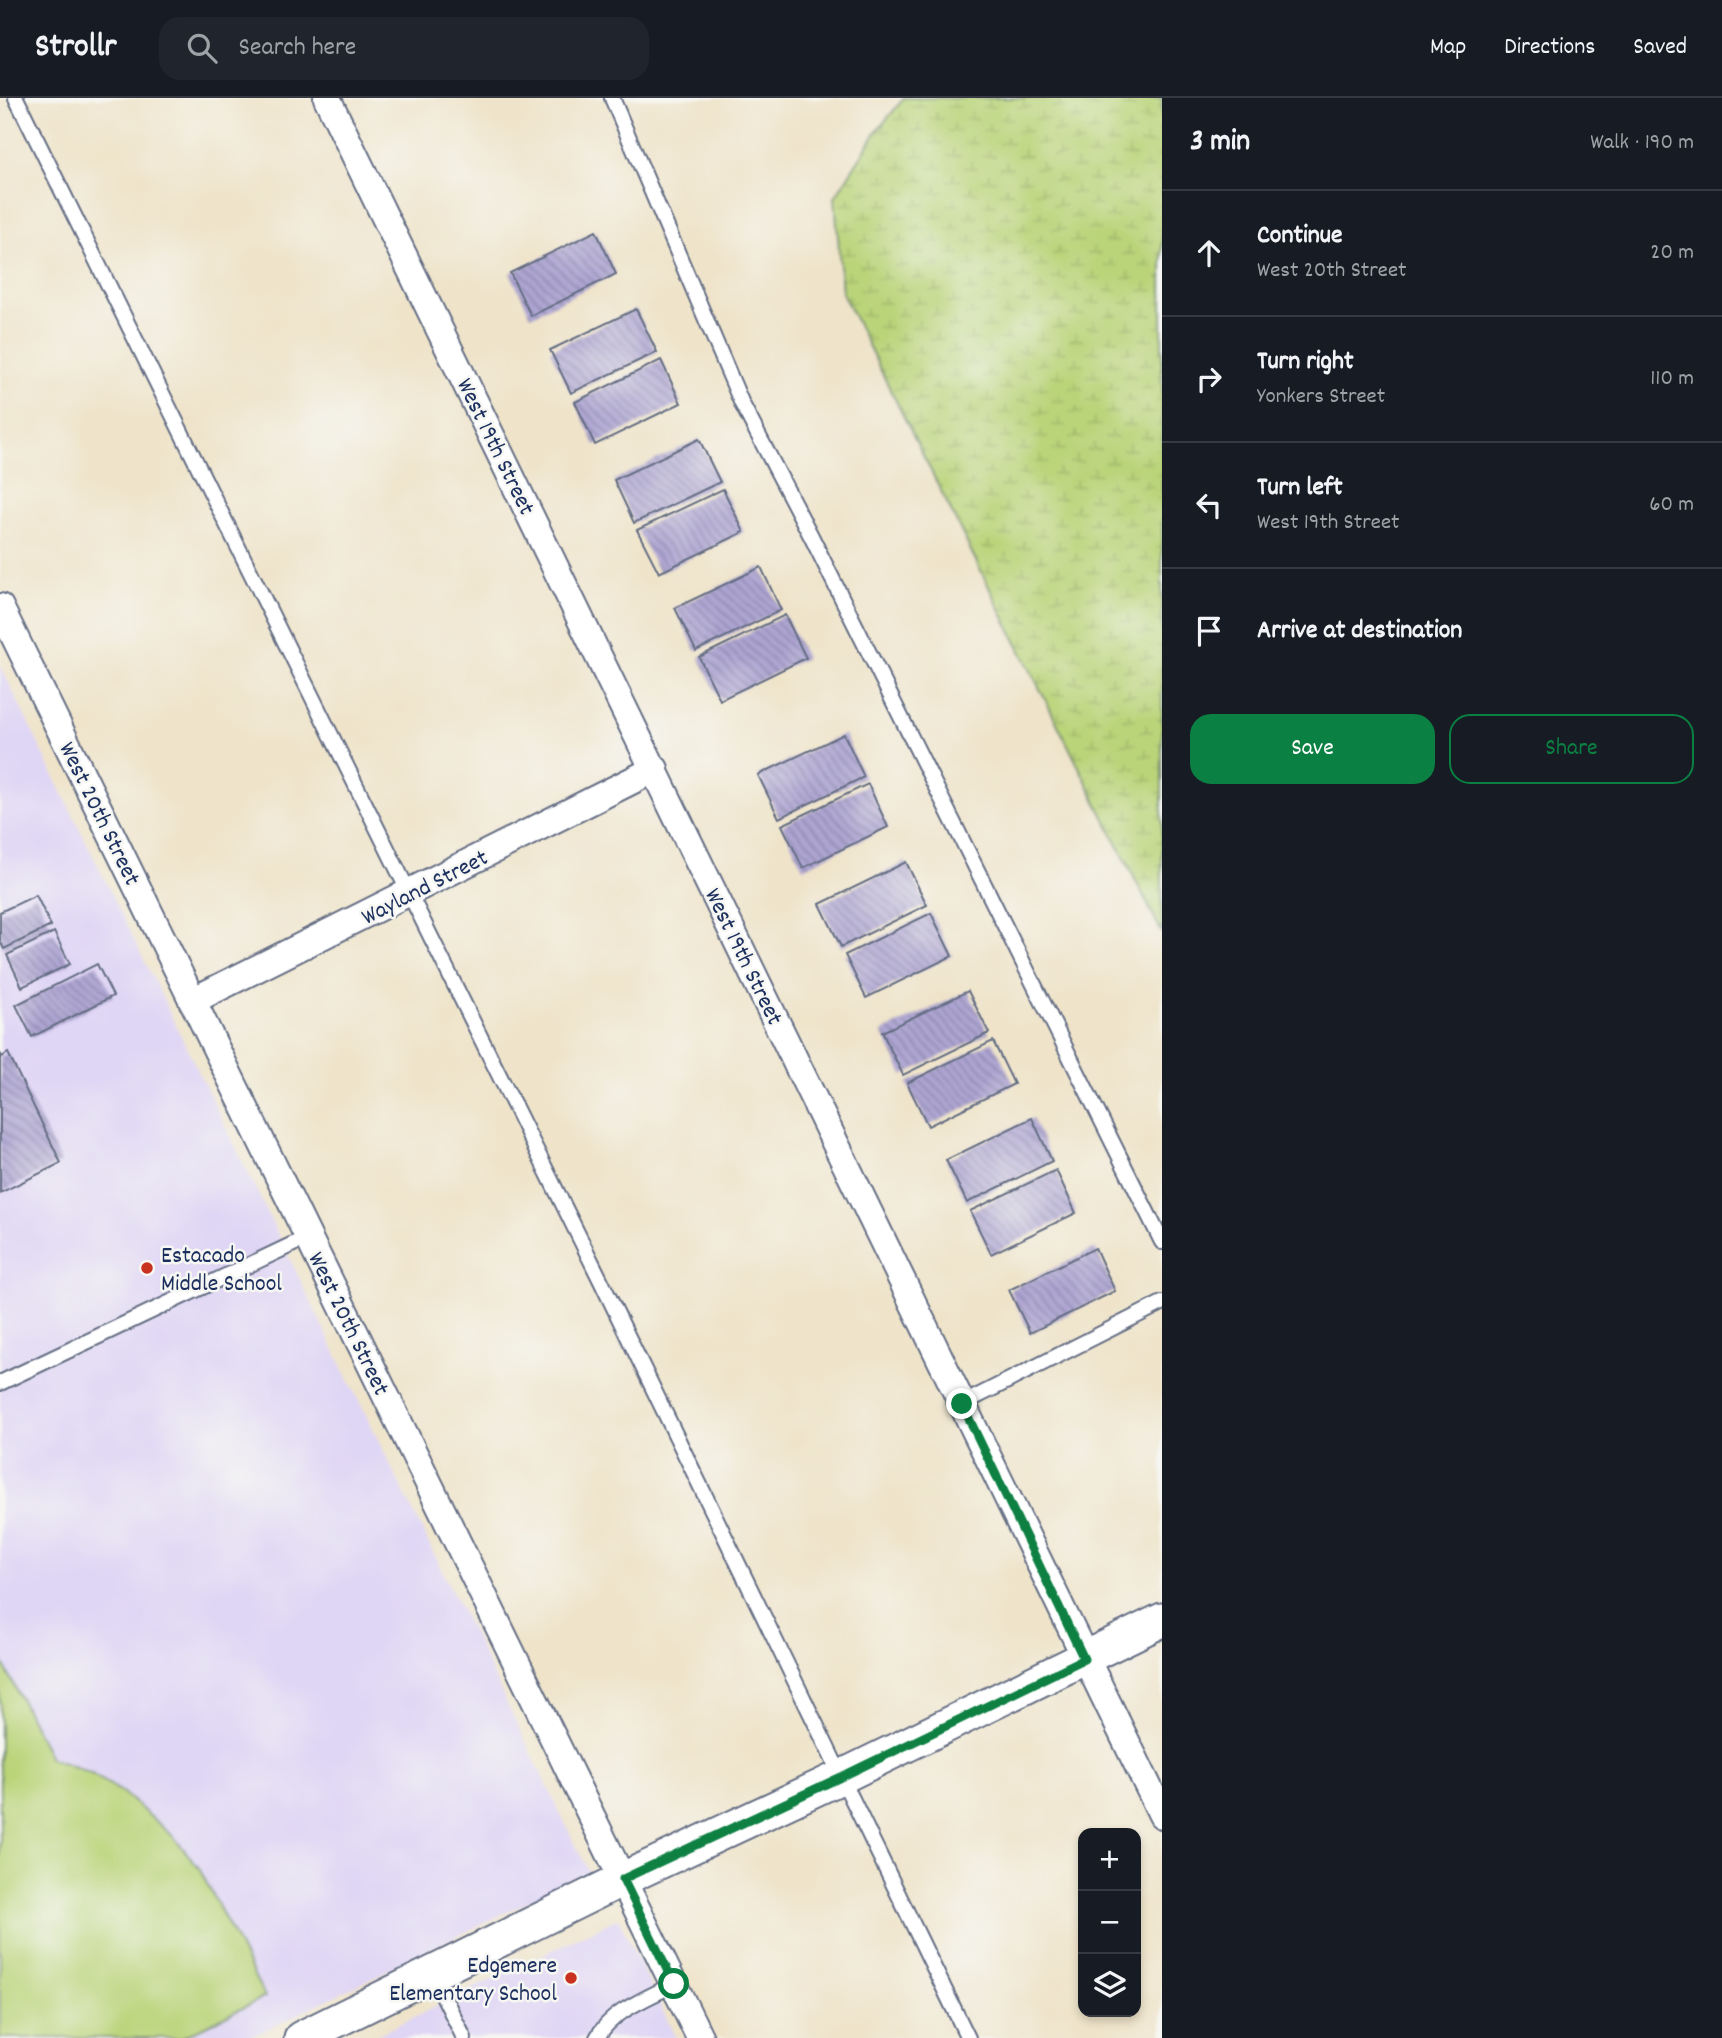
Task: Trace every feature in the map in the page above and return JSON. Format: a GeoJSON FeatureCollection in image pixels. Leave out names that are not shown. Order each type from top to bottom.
{"type":"FeatureCollection","features":[{"type":"Feature","properties":{"kind":"street","name":"West 19th Street"},"geometry":{"type":"LineString","coordinates":[[327,98],[1162,1815]]}},
{"type":"Feature","properties":{"kind":"street","name":"West 20th Street"},"geometry":{"type":"LineString","coordinates":[[0,607],[700,2038]]}},
{"type":"Feature","properties":{"kind":"street","name":"Wayland Street"},"geometry":{"type":"LineString","coordinates":[[192,1001],[655,769]]}},
{"type":"Feature","properties":{"kind":"street"},"geometry":{"type":"LineString","coordinates":[[301,2038],[623,1879],[841,1777],[1162,1620]]}},
{"type":"Feature","properties":{"kind":"lane"},"geometry":{"type":"LineString","coordinates":[[16,98],[600,1279],[968,2038]]}},
{"type":"Feature","properties":{"kind":"lane"},"geometry":{"type":"LineString","coordinates":[[612,98],[742,404],[811,536],[1162,1242]]}},
{"type":"Feature","properties":{"kind":"lane"},"geometry":{"type":"LineString","coordinates":[[0,1383],[307,1237]]}},
{"type":"Feature","properties":{"kind":"lane"},"geometry":{"type":"LineString","coordinates":[[962,1404],[1162,1303]]}},
{"type":"Feature","properties":{"kind":"lane"},"geometry":{"type":"LineString","coordinates":[[432,1973],[464,2038]]}},
{"type":"Feature","properties":{"kind":"lane"},"geometry":{"type":"LineString","coordinates":[[597,2038],[602,2028],[632,2006],[674,1984]]}},
{"type":"Feature","properties":{"kind":"shaded area","name":"Estacado Middle School"},"geometry":{"type":"Polygon","coordinates":[[[0,665],[589,1872],[249,2038],[0,2038],[0,665]]]}},
{"type":"Feature","properties":{"kind":"shaded area","name":"Edgemere Elementary School"},"geometry":{"type":"Polygon","coordinates":[[[618,1918],[676,2038],[371,2038],[618,1918]]]}},
{"type":"Feature","properties":{"kind":"green space"},"geometry":{"type":"Polygon","coordinates":[[[904,98],[1162,98],[1162,933],[842,293],[835,197],[877,131],[904,98]]]}},
{"type":"Feature","properties":{"kind":"green space"},"geometry":{"type":"Polygon","coordinates":[[[0,1657],[50,1758],[86,1771],[122,1792],[174,1837],[199,1868],[265,1997],[181,2038],[0,2038],[0,1657]]]}},
{"type":"Feature","properties":{"kind":"building"},"geometry":{"type":"Polygon","coordinates":[[[596,231],[616,274],[531,316],[510,273],[596,231]]]}},
{"type":"Feature","properties":{"kind":"building"},"geometry":{"type":"Polygon","coordinates":[[[636,309],[657,352],[571,393],[550,350],[636,309]]]}},
{"type":"Feature","properties":{"kind":"building"},"geometry":{"type":"Polygon","coordinates":[[[661,360],[681,403],[595,445],[575,402],[661,360]]]}},
{"type":"Feature","properties":{"kind":"building"},"geometry":{"type":"Polygon","coordinates":[[[699,439],[720,482],[634,523],[614,480],[699,439]]]}},
{"type":"Feature","properties":{"kind":"building"},"geometry":{"type":"Polygon","coordinates":[[[723,489],[744,532],[659,573],[637,530],[723,489]]]}},
{"type":"Feature","properties":{"kind":"building"},"geometry":{"type":"Polygon","coordinates":[[[761,567],[781,610],[696,651],[675,608],[761,567]]]}},
{"type":"Feature","properties":{"kind":"building"},"geometry":{"type":"Polygon","coordinates":[[[785,615],[806,658],[720,700],[699,657],[785,615]]]}},
{"type":"Feature","properties":{"kind":"building"},"geometry":{"type":"Polygon","coordinates":[[[844,734],[864,777],[779,818],[758,775],[844,734]]]}},
{"type":"Feature","properties":{"kind":"building"},"geometry":{"type":"Polygon","coordinates":[[[868,784],[888,827],[803,868],[782,825],[868,784]]]}},
{"type":"Feature","properties":{"kind":"building"},"geometry":{"type":"Polygon","coordinates":[[[906,862],[927,905],[841,947],[820,904],[906,862]]]}},
{"type":"Feature","properties":{"kind":"building"},"geometry":{"type":"Polygon","coordinates":[[[36,895],[51,926],[4,949],[0,941],[0,912],[36,895]]]}},
{"type":"Feature","properties":{"kind":"building"},"geometry":{"type":"Polygon","coordinates":[[[931,913],[952,956],[866,998],[845,955],[931,913]]]}},
{"type":"Feature","properties":{"kind":"building"},"geometry":{"type":"Polygon","coordinates":[[[54,932],[70,964],[22,987],[7,955],[54,932]]]}},
{"type":"Feature","properties":{"kind":"building"},"geometry":{"type":"Polygon","coordinates":[[[97,964],[113,996],[32,1037],[16,1005],[97,964]]]}},
{"type":"Feature","properties":{"kind":"building"},"geometry":{"type":"Polygon","coordinates":[[[968,991],[989,1033],[903,1075],[882,1032],[968,991]]]}},
{"type":"Feature","properties":{"kind":"building"},"geometry":{"type":"Polygon","coordinates":[[[993,1041],[1014,1084],[928,1126],[907,1083],[993,1041]]]}},
{"type":"Feature","properties":{"kind":"building"},"geometry":{"type":"Polygon","coordinates":[[[0,1053],[2,1057],[8,1053],[61,1163],[0,1193],[0,1053]]]}},
{"type":"Feature","properties":{"kind":"building"},"geometry":{"type":"Polygon","coordinates":[[[1032,1118],[1052,1161],[967,1203],[946,1160],[1032,1118]]]}},
{"type":"Feature","properties":{"kind":"building"},"geometry":{"type":"Polygon","coordinates":[[[1056,1170],[1076,1213],[991,1254],[970,1211],[1056,1170]]]}},
{"type":"Feature","properties":{"kind":"building"},"geometry":{"type":"Polygon","coordinates":[[[1095,1248],[1115,1291],[1030,1333],[1009,1290],[1095,1248]]]}},
{"type":"Feature","properties":{"kind":"place","name":"Estacado Middle School"},"geometry":{"type":"Point","coordinates":[147,1268]}},
{"type":"Feature","properties":{"kind":"place","name":"Edgemere Elementary School"},"geometry":{"type":"Point","coordinates":[571,1978]}},
{"type":"Feature","properties":{"kind":"route"},"geometry":{"type":"LineString","coordinates":[[674,1984],[623,1879],[1084,1659],[962,1404]]}}]}
